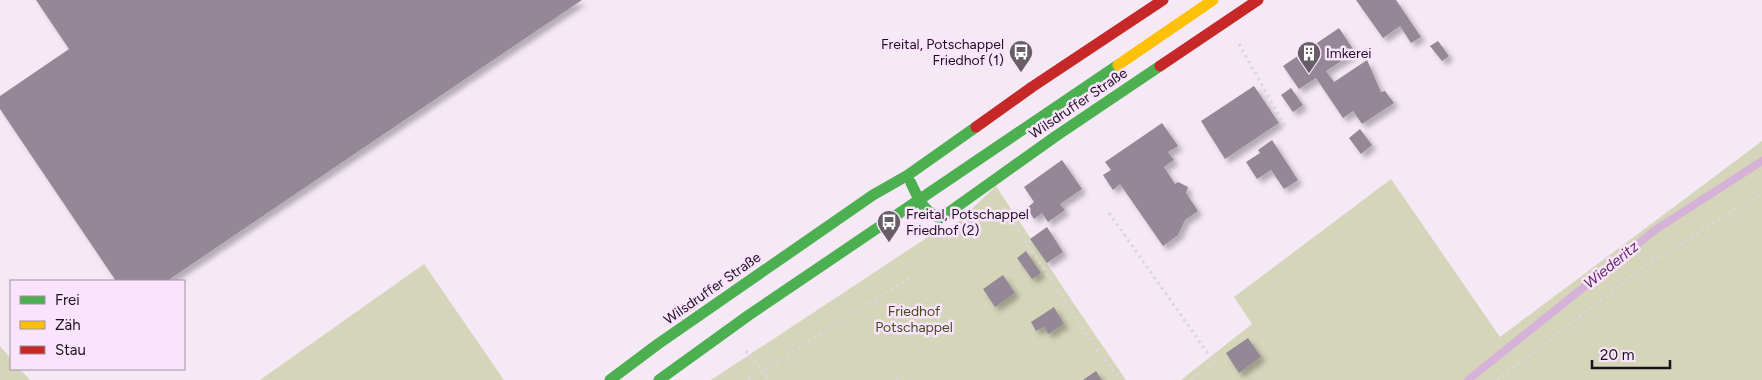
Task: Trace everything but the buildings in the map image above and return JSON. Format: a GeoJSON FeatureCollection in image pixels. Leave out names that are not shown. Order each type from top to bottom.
{"type":"FeatureCollection","features":[{"type":"Feature","properties":{"kind":"main road","name":"Wilsdruffer Straße"},"geometry":{"type":"LineString","coordinates":[[610,380],[836,220],[873,195],[908,175],[1032,87],[1164,0]]}},
{"type":"Feature","properties":{"kind":"main road","name":"Wilsdruffer Straße"},"geometry":{"type":"LineString","coordinates":[[659,380],[757,309],[1213,0]]}},
{"type":"Feature","properties":{"kind":"main road","name":"Wilsdruffer Straße"},"geometry":{"type":"LineString","coordinates":[[908,175],[927,211],[932,216],[941,218],[1056,136],[1258,0]]}},
{"type":"Feature","properties":{"kind":"path"},"geometry":{"type":"LineString","coordinates":[[1235,38],[1286,128]]}},
{"type":"Feature","properties":{"kind":"path"},"geometry":{"type":"LineString","coordinates":[[1497,380],[1649,263],[1762,193]]}},
{"type":"Feature","properties":{"kind":"path"},"geometry":{"type":"LineString","coordinates":[[1003,207],[1092,342],[1120,380]]}},
{"type":"Feature","properties":{"kind":"path"},"geometry":{"type":"LineString","coordinates":[[1109,213],[1214,362],[1190,380]]}},
{"type":"Feature","properties":{"kind":"path"},"geometry":{"type":"LineString","coordinates":[[748,380],[911,277]]}},
{"type":"Feature","properties":{"kind":"path"},"geometry":{"type":"LineString","coordinates":[[746,351],[769,380]]}},
{"type":"Feature","properties":{"kind":"green space"},"geometry":{"type":"Polygon","coordinates":[[[1762,141],[1762,380],[1181,380],[1252,324],[1234,297],[1391,179],[1500,337],[1762,141]]]}},
{"type":"Feature","properties":{"kind":"green space","name":"Friedhof Potschappel"},"geometry":{"type":"Polygon","coordinates":[[[996,186],[1126,380],[711,380],[931,235],[957,223],[996,186]]]}},
{"type":"Feature","properties":{"kind":"green space"},"geometry":{"type":"Polygon","coordinates":[[[424,264],[504,380],[260,380],[424,264]]]}},
{"type":"Feature","properties":{"kind":"green space"},"geometry":{"type":"Polygon","coordinates":[[[0,346],[10,358],[10,370],[21,370],[30,380],[0,380],[0,346]]]}},
{"type":"Feature","properties":{"kind":"waterway","name":"Wiederitz"},"geometry":{"type":"LineString","coordinates":[[1468,380],[1655,230],[1762,161]]}},
{"type":"Feature","properties":{"kind":"traffic: fast"},"geometry":{"type":"LineString","coordinates":[[659,380],[749,315],[1118,65]]}},
{"type":"Feature","properties":{"kind":"traffic: fast"},"geometry":{"type":"LineString","coordinates":[[911,183],[926,209],[941,218],[1056,136],[1160,66]]}},
{"type":"Feature","properties":{"kind":"traffic: fast"},"geometry":{"type":"LineString","coordinates":[[610,380],[658,344],[873,195],[908,175],[976,127]]}},
{"type":"Feature","properties":{"kind":"traffic: slow"},"geometry":{"type":"LineString","coordinates":[[1118,65],[1213,0]]}},
{"type":"Feature","properties":{"kind":"traffic: jam"},"geometry":{"type":"LineString","coordinates":[[976,127],[1032,87],[1163,0]]}},
{"type":"Feature","properties":{"kind":"traffic: jam"},"geometry":{"type":"LineString","coordinates":[[1160,66],[1258,0]]}},
{"type":"Feature","properties":{"kind":"place","name":"Freital, Potschappel Friedhof (1)"},"geometry":{"type":"Point","coordinates":[1021,73]}},
{"type":"Feature","properties":{"kind":"place","name":"Imkerei"},"geometry":{"type":"Point","coordinates":[1309,74]}},
{"type":"Feature","properties":{"kind":"place","name":"Freital, Potschappel Friedhof (2)"},"geometry":{"type":"Point","coordinates":[889,243]}}]}
